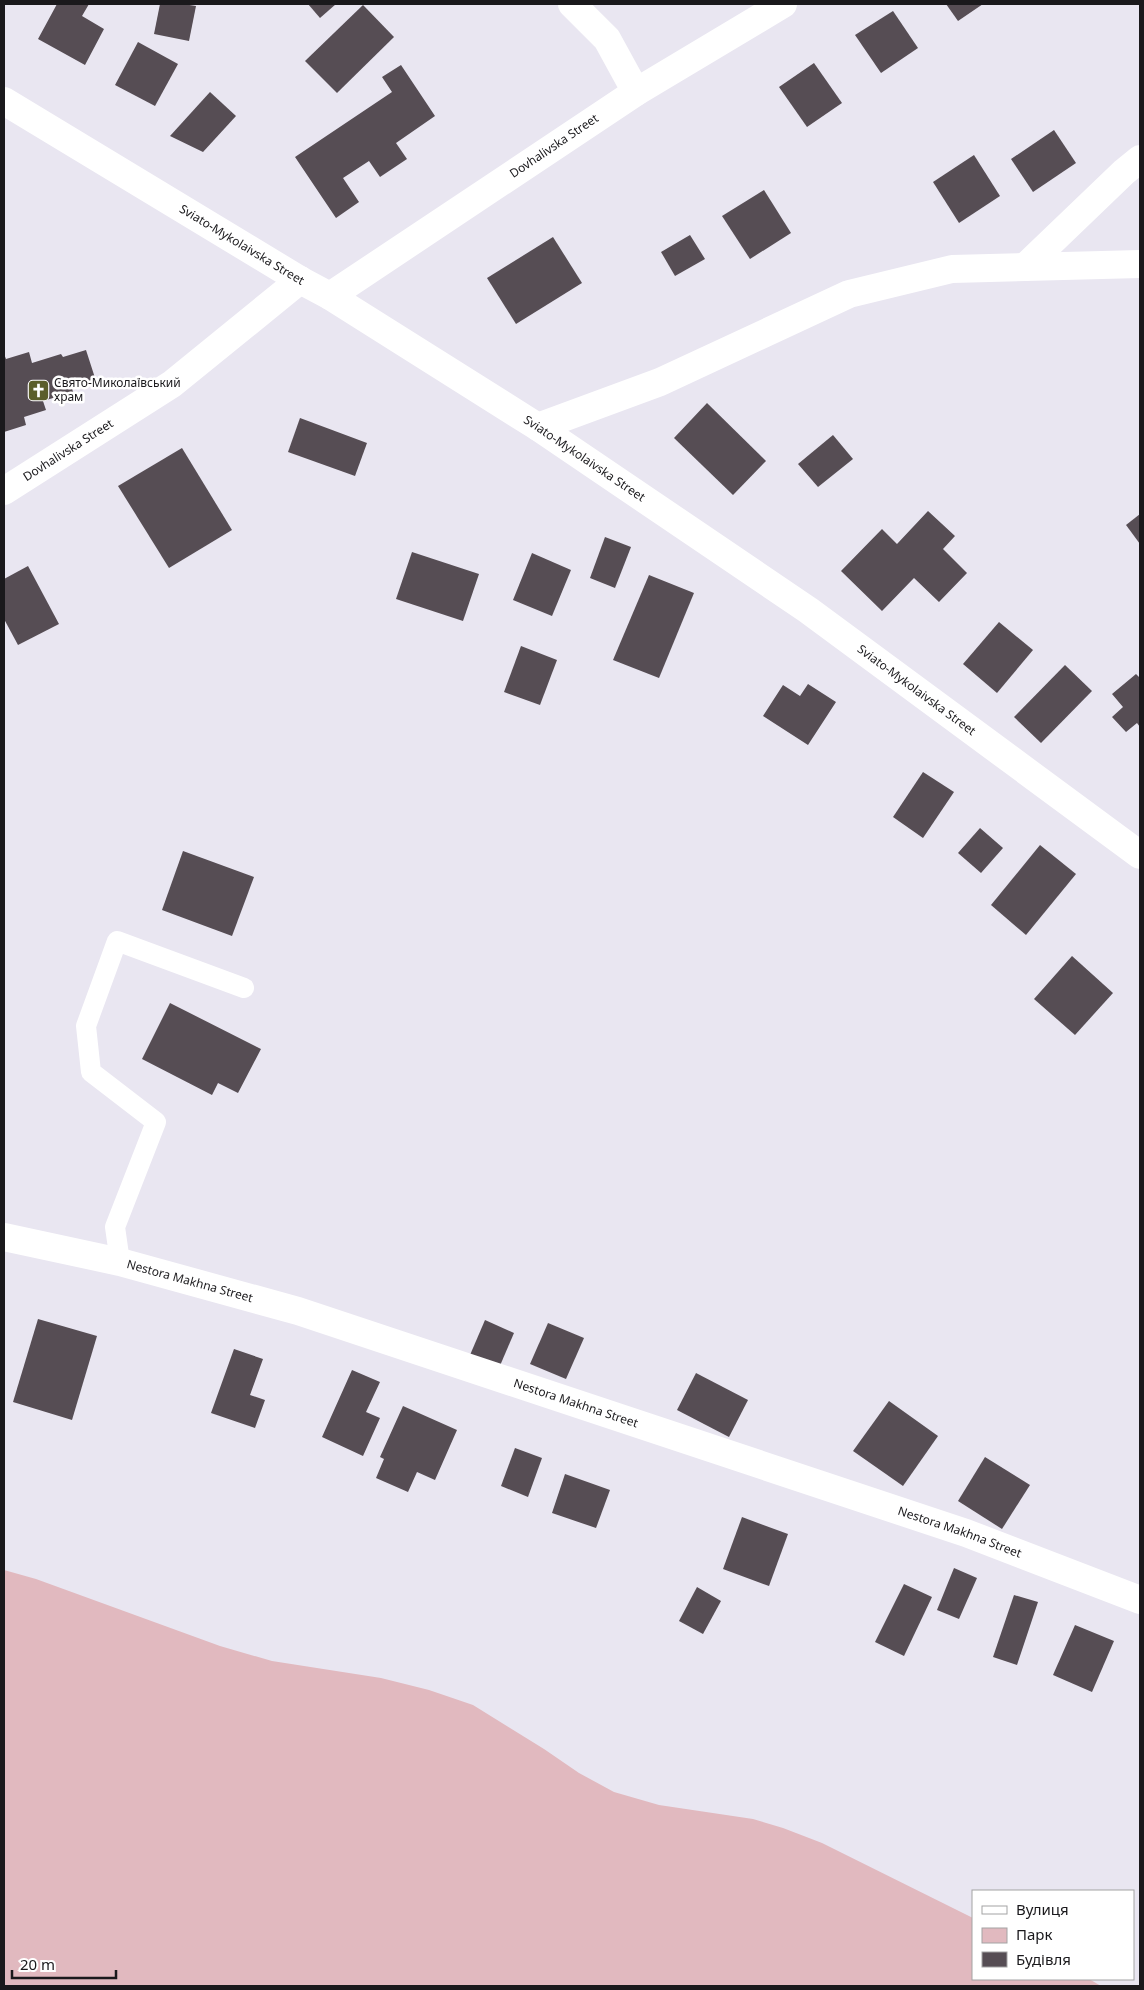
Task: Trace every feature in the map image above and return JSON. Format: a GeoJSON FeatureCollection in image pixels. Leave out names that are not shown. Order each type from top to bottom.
{"type":"FeatureCollection","features":[{"type":"Feature","properties":{"kind":"street"},"geometry":{"type":"LineString","coordinates":[[572,4],[607,39],[636,92]]}},
{"type":"Feature","properties":{"kind":"street","name":"Dovhalivska Street"},"geometry":{"type":"LineString","coordinates":[[330,296],[636,92],[783,4]]}},
{"type":"Feature","properties":{"kind":"street","name":"Sviato-Mykolaivska Street"},"geometry":{"type":"LineString","coordinates":[[4,101],[300,280],[330,296],[538,427],[808,610],[1140,855]]}},
{"type":"Feature","properties":{"kind":"street"},"geometry":{"type":"LineString","coordinates":[[1025,267],[1140,159]]}},
{"type":"Feature","properties":{"kind":"street"},"geometry":{"type":"LineString","coordinates":[[538,427],[660,382],[849,294],[952,269],[1140,267]]}},
{"type":"Feature","properties":{"kind":"street","name":"Dovhalivska Street"},"geometry":{"type":"LineString","coordinates":[[4,491],[172,384],[300,280]]}},
{"type":"Feature","properties":{"kind":"street","name":"Nestora Makhna Street"},"geometry":{"type":"LineString","coordinates":[[4,1237],[120,1262],[298,1311],[966,1533],[1140,1600]]}},
{"type":"Feature","properties":{"kind":"lane"},"geometry":{"type":"LineString","coordinates":[[120,1262],[115,1227],[156,1122],[91,1072],[86,1026],[117,941],[244,988]]}},
{"type":"Feature","properties":{"kind":"green space"},"geometry":{"type":"Polygon","coordinates":[[[4,1570],[36,1579],[220,1646],[272,1661],[381,1678],[429,1690],[473,1705],[579,1773],[614,1792],[659,1805],[753,1819],[822,1843],[972,1918],[972,1980],[1091,1980],[1101,1986],[4,1986],[4,1570]]]}},
{"type":"Feature","properties":{"kind":"building"},"geometry":{"type":"Polygon","coordinates":[[[57,4],[89,4],[82,16],[104,29],[85,65],[38,39],[57,4]]]}},
{"type":"Feature","properties":{"kind":"building"},"geometry":{"type":"Polygon","coordinates":[[[160,4],[196,6],[189,41],[154,34],[160,4]]]}},
{"type":"Feature","properties":{"kind":"building"},"geometry":{"type":"Polygon","coordinates":[[[308,4],[336,4],[320,18],[308,4]]]}},
{"type":"Feature","properties":{"kind":"building"},"geometry":{"type":"Polygon","coordinates":[[[946,4],[983,4],[958,21],[946,4]]]}},
{"type":"Feature","properties":{"kind":"building"},"geometry":{"type":"Polygon","coordinates":[[[363,5],[394,37],[337,93],[305,61],[363,5]]]}},
{"type":"Feature","properties":{"kind":"building"},"geometry":{"type":"Polygon","coordinates":[[[893,11],[918,48],[881,73],[855,35],[893,11]]]}},
{"type":"Feature","properties":{"kind":"building"},"geometry":{"type":"Polygon","coordinates":[[[138,42],[178,64],[155,106],[115,85],[138,42]]]}},
{"type":"Feature","properties":{"kind":"building"},"geometry":{"type":"Polygon","coordinates":[[[814,63],[842,103],[807,127],[779,87],[814,63]]]}},
{"type":"Feature","properties":{"kind":"building"},"geometry":{"type":"Polygon","coordinates":[[[401,65],[435,116],[396,143],[407,159],[380,177],[369,161],[343,178],[359,202],[336,218],[295,157],[392,92],[382,77],[401,65]]]}},
{"type":"Feature","properties":{"kind":"building"},"geometry":{"type":"Polygon","coordinates":[[[210,92],[236,116],[203,152],[170,136],[210,92]]]}},
{"type":"Feature","properties":{"kind":"building"},"geometry":{"type":"Polygon","coordinates":[[[1054,130],[1076,163],[1033,192],[1011,159],[1054,130]]]}},
{"type":"Feature","properties":{"kind":"building"},"geometry":{"type":"Polygon","coordinates":[[[974,155],[1000,196],[959,223],[933,182],[974,155]]]}},
{"type":"Feature","properties":{"kind":"building"},"geometry":{"type":"Polygon","coordinates":[[[764,190],[791,233],[750,259],[722,216],[764,190]]]}},
{"type":"Feature","properties":{"kind":"building"},"geometry":{"type":"Polygon","coordinates":[[[690,235],[705,259],[675,276],[661,252],[690,235]]]}},
{"type":"Feature","properties":{"kind":"building"},"geometry":{"type":"Polygon","coordinates":[[[553,237],[582,283],[516,324],[487,278],[553,237]]]}},
{"type":"Feature","properties":{"kind":"building","name":"Свято-Миколаївський храм"},"geometry":{"type":"Polygon","coordinates":[[[86,350],[96,381],[72,388],[73,392],[43,401],[46,410],[24,417],[26,425],[4,432],[4,354],[6,359],[29,352],[32,363],[61,354],[63,357],[86,350]]]}},
{"type":"Feature","properties":{"kind":"building"},"geometry":{"type":"Polygon","coordinates":[[[707,403],[766,461],[733,495],[674,438],[707,403]]]}},
{"type":"Feature","properties":{"kind":"building"},"geometry":{"type":"Polygon","coordinates":[[[300,418],[367,443],[355,476],[288,452],[300,418]]]}},
{"type":"Feature","properties":{"kind":"building"},"geometry":{"type":"Polygon","coordinates":[[[833,435],[853,459],[818,487],[798,464],[833,435]]]}},
{"type":"Feature","properties":{"kind":"building"},"geometry":{"type":"Polygon","coordinates":[[[182,448],[232,530],[169,568],[118,486],[182,448]]]}},
{"type":"Feature","properties":{"kind":"building"},"geometry":{"type":"Polygon","coordinates":[[[928,511],[955,536],[943,549],[967,573],[939,602],[914,578],[882,611],[841,571],[882,529],[897,544],[928,511]]]}},
{"type":"Feature","properties":{"kind":"building"},"geometry":{"type":"Polygon","coordinates":[[[1140,514],[1140,544],[1126,525],[1140,514]]]}},
{"type":"Feature","properties":{"kind":"building"},"geometry":{"type":"Polygon","coordinates":[[[605,537],[631,547],[615,588],[590,578],[605,537]]]}},
{"type":"Feature","properties":{"kind":"building"},"geometry":{"type":"Polygon","coordinates":[[[412,552],[479,574],[463,621],[396,599],[412,552]]]}},
{"type":"Feature","properties":{"kind":"building"},"geometry":{"type":"Polygon","coordinates":[[[532,553],[571,570],[552,616],[513,600],[532,553]]]}},
{"type":"Feature","properties":{"kind":"building"},"geometry":{"type":"Polygon","coordinates":[[[28,566],[59,624],[18,645],[4,619],[4,579],[28,566]]]}},
{"type":"Feature","properties":{"kind":"building"},"geometry":{"type":"Polygon","coordinates":[[[649,575],[694,593],[659,678],[613,660],[649,575]]]}},
{"type":"Feature","properties":{"kind":"building"},"geometry":{"type":"Polygon","coordinates":[[[999,622],[1033,650],[997,693],[963,664],[999,622]]]}},
{"type":"Feature","properties":{"kind":"building"},"geometry":{"type":"Polygon","coordinates":[[[521,646],[557,660],[540,705],[504,692],[521,646]]]}},
{"type":"Feature","properties":{"kind":"building"},"geometry":{"type":"Polygon","coordinates":[[[1065,665],[1092,691],[1041,743],[1014,717],[1065,665]]]}},
{"type":"Feature","properties":{"kind":"building"},"geometry":{"type":"Polygon","coordinates":[[[1136,674],[1140,678],[1140,727],[1137,723],[1126,732],[1112,717],[1123,707],[1112,694],[1136,674]]]}},
{"type":"Feature","properties":{"kind":"building"},"geometry":{"type":"Polygon","coordinates":[[[808,684],[836,702],[808,745],[763,716],[783,685],[800,696],[808,684]]]}},
{"type":"Feature","properties":{"kind":"building"},"geometry":{"type":"Polygon","coordinates":[[[923,772],[954,792],[923,838],[893,817],[923,772]]]}},
{"type":"Feature","properties":{"kind":"building"},"geometry":{"type":"Polygon","coordinates":[[[980,828],[1003,848],[981,873],[958,853],[980,828]]]}},
{"type":"Feature","properties":{"kind":"building"},"geometry":{"type":"Polygon","coordinates":[[[1040,845],[1076,874],[1026,935],[991,905],[1040,845]]]}},
{"type":"Feature","properties":{"kind":"building"},"geometry":{"type":"Polygon","coordinates":[[[183,851],[254,877],[232,936],[162,910],[183,851]]]}},
{"type":"Feature","properties":{"kind":"building"},"geometry":{"type":"Polygon","coordinates":[[[1072,956],[1113,993],[1075,1035],[1034,999],[1072,956]]]}},
{"type":"Feature","properties":{"kind":"building"},"geometry":{"type":"Polygon","coordinates":[[[170,1003],[261,1049],[238,1093],[218,1083],[212,1095],[142,1059],[170,1003]]]}},
{"type":"Feature","properties":{"kind":"building"},"geometry":{"type":"Polygon","coordinates":[[[38,1319],[97,1336],[72,1420],[13,1402],[38,1319]]]}},
{"type":"Feature","properties":{"kind":"building"},"geometry":{"type":"Polygon","coordinates":[[[485,1320],[514,1333],[499,1368],[470,1355],[485,1320]]]}},
{"type":"Feature","properties":{"kind":"building"},"geometry":{"type":"Polygon","coordinates":[[[548,1323],[584,1338],[566,1379],[530,1364],[548,1323]]]}},
{"type":"Feature","properties":{"kind":"building"},"geometry":{"type":"Polygon","coordinates":[[[234,1349],[263,1359],[250,1395],[265,1400],[255,1428],[211,1413],[234,1349]]]}},
{"type":"Feature","properties":{"kind":"building"},"geometry":{"type":"Polygon","coordinates":[[[352,1370],[380,1382],[366,1412],[380,1418],[363,1456],[322,1437],[352,1370]]]}},
{"type":"Feature","properties":{"kind":"building"},"geometry":{"type":"Polygon","coordinates":[[[696,1373],[748,1400],[729,1437],[677,1410],[696,1373]]]}},
{"type":"Feature","properties":{"kind":"building"},"geometry":{"type":"Polygon","coordinates":[[[889,1401],[938,1436],[903,1486],[853,1451],[889,1401]]]}},
{"type":"Feature","properties":{"kind":"building"},"geometry":{"type":"Polygon","coordinates":[[[403,1406],[457,1430],[435,1480],[417,1472],[408,1492],[376,1478],[384,1459],[380,1457],[403,1406]]]}},
{"type":"Feature","properties":{"kind":"building"},"geometry":{"type":"Polygon","coordinates":[[[515,1448],[542,1458],[528,1497],[501,1486],[515,1448]]]}},
{"type":"Feature","properties":{"kind":"building"},"geometry":{"type":"Polygon","coordinates":[[[985,1457],[1030,1485],[1002,1529],[958,1501],[985,1457]]]}},
{"type":"Feature","properties":{"kind":"building"},"geometry":{"type":"Polygon","coordinates":[[[565,1474],[610,1490],[596,1528],[552,1513],[565,1474]]]}},
{"type":"Feature","properties":{"kind":"building"},"geometry":{"type":"Polygon","coordinates":[[[742,1517],[788,1534],[769,1586],[723,1569],[742,1517]]]}},
{"type":"Feature","properties":{"kind":"building"},"geometry":{"type":"Polygon","coordinates":[[[954,1568],[977,1578],[959,1619],[937,1610],[954,1568]]]}},
{"type":"Feature","properties":{"kind":"building"},"geometry":{"type":"Polygon","coordinates":[[[904,1584],[932,1597],[904,1656],[875,1642],[904,1584]]]}},
{"type":"Feature","properties":{"kind":"building"},"geometry":{"type":"Polygon","coordinates":[[[697,1587],[721,1601],[703,1634],[679,1621],[697,1587]]]}},
{"type":"Feature","properties":{"kind":"building"},"geometry":{"type":"Polygon","coordinates":[[[1014,1595],[1038,1602],[1017,1665],[993,1657],[1014,1595]]]}},
{"type":"Feature","properties":{"kind":"building"},"geometry":{"type":"Polygon","coordinates":[[[1075,1625],[1114,1641],[1092,1692],[1053,1675],[1075,1625]]]}},
{"type":"Feature","properties":{"kind":"place","name":"Свято-Миколаївський храм"},"geometry":{"type":"Point","coordinates":[38,390]}}]}
